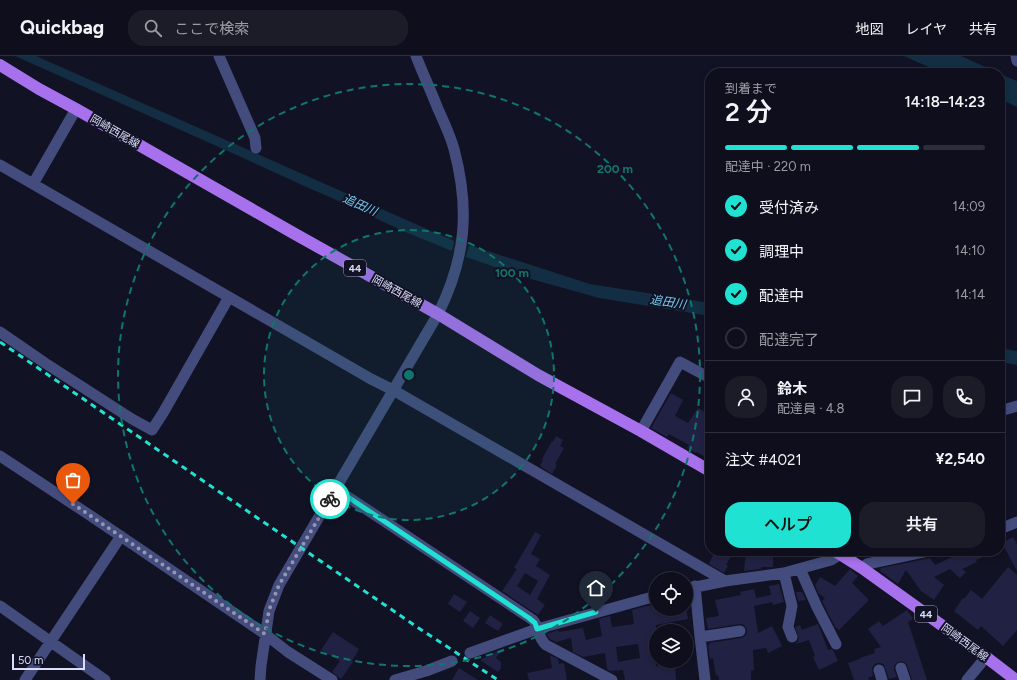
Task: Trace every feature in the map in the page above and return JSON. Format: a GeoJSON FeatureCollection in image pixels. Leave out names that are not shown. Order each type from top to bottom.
{"type":"FeatureCollection","features":[{"type":"Feature","properties":{"kind":"main road","name":"岡崎西尾線"},"geometry":{"type":"LineString","coordinates":[[0,65],[39,89],[438,314],[538,375],[641,431],[705,468]]}},
{"type":"Feature","properties":{"kind":"main road","name":"岡崎西尾線"},"geometry":{"type":"LineString","coordinates":[[843,556],[1016,680]]}},
{"type":"Feature","properties":{"kind":"street"},"geometry":{"type":"LineString","coordinates":[[218,56],[255,138],[256,148]]}},
{"type":"Feature","properties":{"kind":"street"},"geometry":{"type":"LineString","coordinates":[[260,680],[269,610],[279,585],[438,314],[445,300],[459,256],[463,218],[461,185],[453,148],[442,117],[416,56]]}},
{"type":"Feature","properties":{"kind":"street"},"geometry":{"type":"LineString","coordinates":[[1016,56],[1017,61]]}},
{"type":"Feature","properties":{"kind":"street"},"geometry":{"type":"LineString","coordinates":[[33,184],[76,109]]}},
{"type":"Feature","properties":{"kind":"street"},"geometry":{"type":"LineString","coordinates":[[0,165],[725,581]]}},
{"type":"Feature","properties":{"kind":"street"},"geometry":{"type":"LineString","coordinates":[[0,332],[45,363],[132,419],[152,430],[164,413],[229,297]]}},
{"type":"Feature","properties":{"kind":"street"},"geometry":{"type":"LineString","coordinates":[[641,431],[680,362],[705,375]]}},
{"type":"Feature","properties":{"kind":"street"},"geometry":{"type":"LineString","coordinates":[[1005,410],[1017,406]]}},
{"type":"Feature","properties":{"kind":"street"},"geometry":{"type":"LineString","coordinates":[[0,456],[265,634],[288,652],[332,680]]}},
{"type":"Feature","properties":{"kind":"street"},"geometry":{"type":"LineString","coordinates":[[336,489],[529,618],[535,623],[540,638],[546,645],[612,680]]}},
{"type":"Feature","properties":{"kind":"street"},"geometry":{"type":"LineString","coordinates":[[1005,527],[1017,522]]}},
{"type":"Feature","properties":{"kind":"street"},"geometry":{"type":"LineString","coordinates":[[25,680],[120,536]]}},
{"type":"Feature","properties":{"kind":"street"},"geometry":{"type":"LineString","coordinates":[[693,587],[725,581],[784,573],[831,560],[836,556]]}},
{"type":"Feature","properties":{"kind":"street"},"geometry":{"type":"LineString","coordinates":[[862,568],[867,564],[905,556]]}},
{"type":"Feature","properties":{"kind":"street"},"geometry":{"type":"LineString","coordinates":[[800,568],[817,607],[836,644]]}},
{"type":"Feature","properties":{"kind":"street"},"geometry":{"type":"LineString","coordinates":[[784,573],[792,606],[786,632]]}},
{"type":"Feature","properties":{"kind":"street"},"geometry":{"type":"LineString","coordinates":[[470,653],[537,629],[649,598]]}},
{"type":"Feature","properties":{"kind":"street"},"geometry":{"type":"LineString","coordinates":[[693,603],[700,637],[705,680]]}},
{"type":"Feature","properties":{"kind":"street"},"geometry":{"type":"LineString","coordinates":[[0,606],[105,680]]}},
{"type":"Feature","properties":{"kind":"street"},"geometry":{"type":"LineString","coordinates":[[700,637],[740,631]]}},
{"type":"Feature","properties":{"kind":"street"},"geometry":{"type":"LineString","coordinates":[[967,680],[986,657]]}},
{"type":"Feature","properties":{"kind":"street"},"geometry":{"type":"LineString","coordinates":[[395,680],[426,671],[452,661]]}},
{"type":"Feature","properties":{"kind":"street"},"geometry":{"type":"LineString","coordinates":[[901,668],[905,680]]}},
{"type":"Feature","properties":{"kind":"water","name":"追田川"},"geometry":{"type":"Polygon","coordinates":[[[15,56],[36,56],[454,241],[452,251],[403,231],[15,56]]]}},
{"type":"Feature","properties":{"kind":"water"},"geometry":{"type":"Polygon","coordinates":[[[904,56],[961,56],[988,68],[931,68],[904,56]]]}},
{"type":"Feature","properties":{"kind":"water"},"geometry":{"type":"Polygon","coordinates":[[[1005,76],[1017,81],[1017,107],[1005,101],[1005,76]]]}},
{"type":"Feature","properties":{"kind":"water","name":"追田川"},"geometry":{"type":"Polygon","coordinates":[[[469,245],[590,284],[705,302],[705,315],[599,298],[524,277],[466,257],[469,245]]]}},
{"type":"Feature","properties":{"kind":"water"},"geometry":{"type":"Polygon","coordinates":[[[1005,349],[1017,351],[1017,365],[1005,363],[1005,349]]]}},
{"type":"Feature","properties":{"kind":"building"},"geometry":{"type":"Polygon","coordinates":[[[671,393],[683,400],[675,416],[688,423],[698,408],[705,412],[705,457],[687,448],[689,445],[669,434],[667,437],[651,428],[671,393]]]}},
{"type":"Feature","properties":{"kind":"building"},"geometry":{"type":"Polygon","coordinates":[[[556,436],[563,440],[560,446],[564,448],[555,464],[557,465],[552,474],[540,466],[543,460],[542,459],[556,436]]]}},
{"type":"Feature","properties":{"kind":"building"},"geometry":{"type":"Polygon","coordinates":[[[535,532],[541,535],[531,554],[540,559],[536,566],[550,575],[537,599],[545,605],[538,615],[502,591],[517,569],[514,568],[535,532]],[[525,573],[517,586],[530,595],[538,581],[525,573]]]}},
{"type":"Feature","properties":{"kind":"building"},"geometry":{"type":"Polygon","coordinates":[[[1013,537],[1017,544],[1017,571],[1005,549],[1005,541],[1013,537]]]}},
{"type":"Feature","properties":{"kind":"building"},"geometry":{"type":"Polygon","coordinates":[[[713,556],[731,556],[726,565],[728,566],[724,573],[709,564],[713,556]]]}},
{"type":"Feature","properties":{"kind":"building"},"geometry":{"type":"Polygon","coordinates":[[[746,556],[773,556],[773,567],[761,567],[761,569],[744,571],[746,556]]]}},
{"type":"Feature","properties":{"kind":"building"},"geometry":{"type":"Polygon","coordinates":[[[954,556],[986,556],[962,569],[966,572],[960,578],[950,569],[934,577],[944,585],[934,600],[921,591],[906,570],[898,584],[880,571],[881,568],[930,558],[935,565],[954,556]]]}},
{"type":"Feature","properties":{"kind":"building"},"geometry":{"type":"Polygon","coordinates":[[[1008,567],[1017,575],[1017,630],[1003,646],[981,626],[978,630],[954,611],[971,590],[982,599],[1008,567]]]}},
{"type":"Feature","properties":{"kind":"building"},"geometry":{"type":"Polygon","coordinates":[[[850,569],[858,576],[852,583],[869,600],[839,630],[835,627],[822,601],[825,598],[818,593],[815,585],[820,577],[835,586],[850,569]]]}},
{"type":"Feature","properties":{"kind":"building"},"geometry":{"type":"Polygon","coordinates":[[[779,584],[784,602],[773,605],[772,602],[754,606],[758,633],[772,626],[782,646],[768,653],[766,648],[753,650],[754,670],[751,671],[751,680],[719,680],[718,675],[716,676],[713,658],[710,659],[709,643],[741,638],[745,636],[747,630],[742,624],[708,629],[706,618],[719,616],[715,600],[741,595],[740,592],[754,589],[756,598],[771,595],[769,586],[779,584]]]}},
{"type":"Feature","properties":{"kind":"building"},"geometry":{"type":"Polygon","coordinates":[[[796,592],[802,592],[806,600],[798,601],[796,592]]]}},
{"type":"Feature","properties":{"kind":"building"},"geometry":{"type":"Polygon","coordinates":[[[454,594],[467,602],[460,612],[448,604],[454,594]]]}},
{"type":"Feature","properties":{"kind":"building"},"geometry":{"type":"Polygon","coordinates":[[[649,606],[649,616],[687,616],[688,619],[661,624],[649,624],[649,668],[675,668],[676,680],[625,680],[623,670],[610,671],[607,669],[605,653],[583,657],[573,652],[571,638],[556,642],[550,639],[547,634],[558,630],[559,632],[583,628],[586,640],[602,636],[599,619],[610,616],[612,627],[634,624],[632,610],[649,606]],[[638,644],[616,647],[618,662],[640,658],[638,644]]]}},
{"type":"Feature","properties":{"kind":"building"},"geometry":{"type":"Polygon","coordinates":[[[907,610],[913,619],[908,622],[927,680],[912,680],[907,665],[902,661],[898,662],[894,666],[897,677],[889,679],[884,665],[877,663],[872,668],[873,676],[868,678],[869,680],[854,680],[848,663],[875,653],[874,649],[881,647],[868,629],[879,621],[883,626],[907,610]]]}},
{"type":"Feature","properties":{"kind":"building"},"geometry":{"type":"Polygon","coordinates":[[[470,611],[480,618],[473,628],[463,621],[470,611]]]}},
{"type":"Feature","properties":{"kind":"building"},"geometry":{"type":"Polygon","coordinates":[[[490,615],[503,624],[498,631],[485,623],[490,615]]]}},
{"type":"Feature","properties":{"kind":"building"},"geometry":{"type":"Polygon","coordinates":[[[818,624],[828,650],[833,650],[838,661],[819,670],[813,657],[815,656],[809,640],[796,644],[799,638],[795,627],[800,625],[802,630],[818,624]]]}},
{"type":"Feature","properties":{"kind":"building"},"geometry":{"type":"Polygon","coordinates":[[[333,632],[359,649],[352,661],[353,662],[341,679],[332,672],[340,661],[321,650],[333,632]]]}},
{"type":"Feature","properties":{"kind":"building"},"geometry":{"type":"Polygon","coordinates":[[[504,648],[496,658],[501,662],[501,668],[498,672],[480,660],[504,648]]]}},
{"type":"Feature","properties":{"kind":"building"},"geometry":{"type":"Polygon","coordinates":[[[550,656],[558,659],[559,664],[564,663],[567,680],[529,680],[527,673],[552,668],[550,656]]]}},
{"type":"Feature","properties":{"kind":"building"},"geometry":{"type":"Polygon","coordinates":[[[459,668],[478,680],[452,680],[459,668]]]}},
{"type":"Feature","properties":{"kind":"railway"},"geometry":{"type":"LineString","coordinates":[[0,342],[420,629],[498,680]]}},
{"type":"Feature","properties":{"kind":"way so far"},"geometry":{"type":"LineString","coordinates":[[73,504],[265,634],[269,610],[279,585],[330,499]]}},
{"type":"Feature","properties":{"kind":"route"},"geometry":{"type":"LineString","coordinates":[[330,499],[336,489],[532,620],[537,629],[596,612]]}}]}
